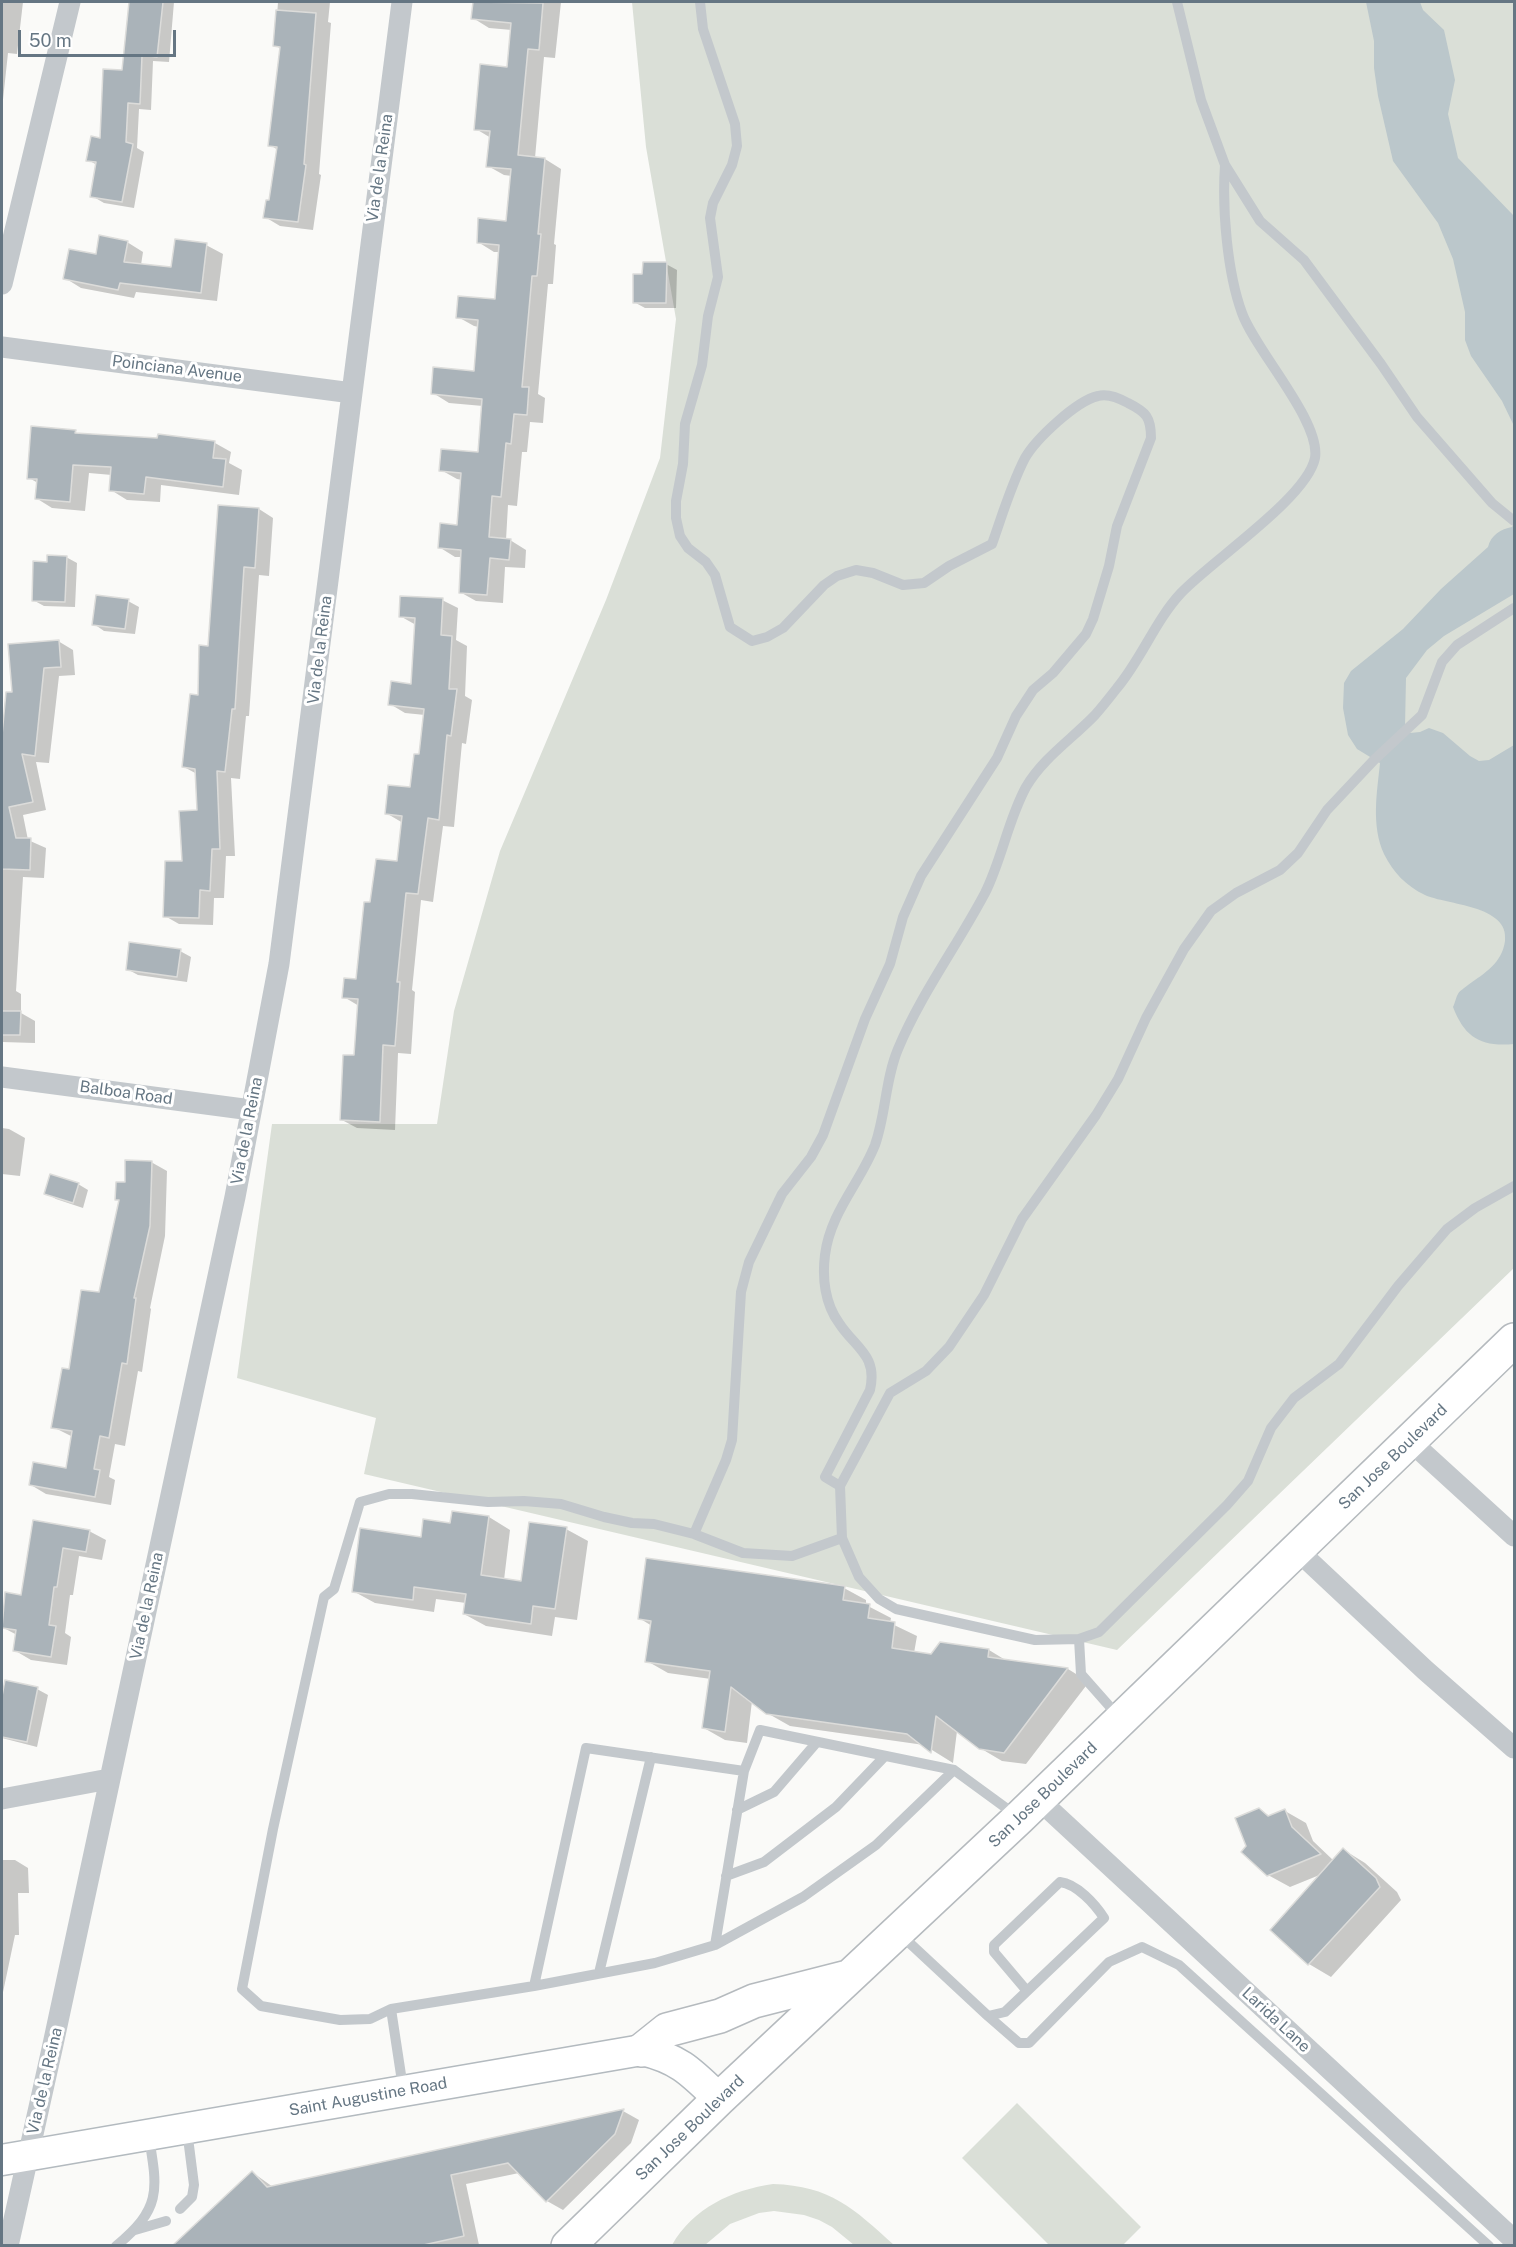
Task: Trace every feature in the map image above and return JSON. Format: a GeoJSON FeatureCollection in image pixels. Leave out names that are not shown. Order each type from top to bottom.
{"type":"FeatureCollection","features":[{"type":"Feature","properties":{"kind":"main road","name":"San Jose Boulevard"},"geometry":{"type":"LineString","coordinates":[[568,2246],[719,2099],[1029,1809],[1296,1549],[1515,1341]]}},
{"type":"Feature","properties":{"kind":"main road"},"geometry":{"type":"LineString","coordinates":[[642,2050],[667,2030],[720,2016],[754,2001],[853,1976]]}},
{"type":"Feature","properties":{"kind":"main road","name":"Saint Augustine Road"},"geometry":{"type":"LineString","coordinates":[[15,2158],[642,2050],[665,2055],[688,2070],[719,2099]]}},
{"type":"Feature","properties":{"kind":"street"},"geometry":{"type":"LineString","coordinates":[[2,284],[70,2]]}},
{"type":"Feature","properties":{"kind":"street","name":"Via de la Reina"},"geometry":{"type":"LineString","coordinates":[[8,2246],[15,2158],[52,2049],[235,1197],[279,964],[402,2]]}},
{"type":"Feature","properties":{"kind":"street","name":"Poinciana Avenue"},"geometry":{"type":"LineString","coordinates":[[2,347],[352,393]]}},
{"type":"Feature","properties":{"kind":"street","name":"Balboa Road"},"geometry":{"type":"LineString","coordinates":[[2,1077],[251,1110]]}},
{"type":"Feature","properties":{"kind":"street"},"geometry":{"type":"LineString","coordinates":[[1410,1441],[1515,1536]]}},
{"type":"Feature","properties":{"kind":"street"},"geometry":{"type":"LineString","coordinates":[[1296,1549],[1425,1670],[1515,1748]]}},
{"type":"Feature","properties":{"kind":"street"},"geometry":{"type":"LineString","coordinates":[[2,1799],[109,1779]]}},
{"type":"Feature","properties":{"kind":"street","name":"Larida Lane"},"geometry":{"type":"LineString","coordinates":[[1029,1809],[1515,2240]]}},
{"type":"Feature","properties":{"kind":"lane"},"geometry":{"type":"LineString","coordinates":[[694,1534],[726,1460],[732,1440],[741,1292],[748,1262],[782,1194],[811,1157],[823,1135],[865,1019],[890,964],[903,917],[921,876],[998,758],[1016,716],[1033,690],[1053,673],[1086,634],[1093,619],[1108,566],[1116,526],[1151,438],[1151,423],[1143,410],[1116,397],[1099,395],[1081,403],[1057,422],[1027,456],[1018,473],[992,544],[949,566],[924,583],[903,585],[873,573],[856,570],[837,576],[824,585],[783,628],[767,637],[752,641],[730,627],[715,575],[706,562],[684,542],[680,536],[676,518],[676,501],[683,464],[685,424],[702,364],[708,316],[718,277],[710,218],[713,203],[732,165],[737,146],[735,124],[703,29],[700,2]]}},
{"type":"Feature","properties":{"kind":"lane"},"geometry":{"type":"LineString","coordinates":[[1177,2],[1184,23],[1201,100],[1225,165],[1260,220],[1304,260],[1418,417],[1492,503],[1514,521]]}},
{"type":"Feature","properties":{"kind":"lane"},"geometry":{"type":"LineString","coordinates":[[840,1486],[825,1477],[870,1390],[873,1378],[866,1356],[839,1324],[829,1304],[824,1280],[825,1252],[844,1201],[866,1165],[876,1143],[888,1081],[898,1050],[916,1011],[984,895],[996,870],[1016,811],[1028,785],[1046,761],[1094,715],[1120,684],[1148,642],[1162,615],[1183,591],[1276,510],[1307,476],[1314,458],[1315,444],[1306,421],[1242,315],[1232,271],[1223,195],[1225,165]]}},
{"type":"Feature","properties":{"kind":"lane"},"geometry":{"type":"LineString","coordinates":[[1515,608],[1457,645],[1442,662],[1422,715],[1326,810],[1298,853],[1280,870],[1236,894],[1211,911],[1184,949],[1146,1018],[1118,1079],[1096,1115],[1022,1220],[984,1295],[949,1347],[926,1371],[890,1393],[840,1486],[842,1538],[859,1577],[879,1599],[896,1609],[1035,1640],[1080,1638],[1099,1632],[1227,1505],[1248,1481],[1270,1428],[1294,1398],[1339,1364],[1398,1286],[1447,1229],[1475,1208],[1515,1186]]}},
{"type":"Feature","properties":{"kind":"lane"},"geometry":{"type":"LineString","coordinates":[[873,1378],[890,1393]]}},
{"type":"Feature","properties":{"kind":"lane"},"geometry":{"type":"LineString","coordinates":[[847,1433],[864,1442]]}},
{"type":"Feature","properties":{"kind":"lane"},"geometry":{"type":"LineString","coordinates":[[842,1538],[792,1556],[743,1553],[694,1534],[654,1524],[604,1517],[561,1504],[524,1501],[488,1502],[412,1494],[389,1494],[360,1502],[334,1589],[324,1597],[273,1829],[242,1989],[261,2006],[340,2020],[370,2019],[391,2009],[534,1986],[655,1963],[715,1945],[803,1897],[867,1851],[954,1770]]}},
{"type":"Feature","properties":{"kind":"lane"},"geometry":{"type":"LineString","coordinates":[[1080,1638],[1081,1674],[1120,1719]]}},
{"type":"Feature","properties":{"kind":"lane"},"geometry":{"type":"LineString","coordinates":[[715,1945],[744,1771],[760,1730],[954,1770],[1029,1809]]}},
{"type":"Feature","properties":{"kind":"lane"},"geometry":{"type":"LineString","coordinates":[[737,1810],[774,1792],[817,1742]]}},
{"type":"Feature","properties":{"kind":"lane"},"geometry":{"type":"LineString","coordinates":[[534,1986],[586,1748],[744,1771]]}},
{"type":"Feature","properties":{"kind":"lane"},"geometry":{"type":"LineString","coordinates":[[726,1876],[764,1862],[836,1807],[885,1756]]}},
{"type":"Feature","properties":{"kind":"lane"},"geometry":{"type":"LineString","coordinates":[[599,1973],[651,1757]]}},
{"type":"Feature","properties":{"kind":"lane"},"geometry":{"type":"LineString","coordinates":[[988,2016],[1005,2012],[1104,1918],[1098,1909],[1070,1883],[1060,1882],[994,1945],[994,1952],[1026,1991]]}},
{"type":"Feature","properties":{"kind":"lane"},"geometry":{"type":"LineString","coordinates":[[898,1933],[1019,2043],[1029,2043],[1109,1962],[1142,1947],[1179,1965],[1489,2246]]}},
{"type":"Feature","properties":{"kind":"lane"},"geometry":{"type":"LineString","coordinates":[[391,2009],[403,2091]]}},
{"type":"Feature","properties":{"kind":"lane"},"geometry":{"type":"LineString","coordinates":[[180,2209],[192,2197],[194,2185],[186,2128]]}},
{"type":"Feature","properties":{"kind":"lane"},"geometry":{"type":"LineString","coordinates":[[116,2246],[135,2230],[155,2196],[149,2134]]}},
{"type":"Feature","properties":{"kind":"lane"},"geometry":{"type":"LineString","coordinates":[[135,2230],[166,2221]]}},
{"type":"Feature","properties":{"kind":"shaded area"},"geometry":{"type":"Polygon","coordinates":[[[632,2],[1514,2],[1514,1268],[1117,1650],[364,1474],[376,1418],[237,1378],[272,1124],[437,1124],[454,1011],[500,851],[606,600],[660,458],[676,319],[646,147],[632,2]]]}},
{"type":"Feature","properties":{"kind":"shaded area"},"geometry":{"type":"Polygon","coordinates":[[[1366,2],[1420,2],[1423,10],[1444,30],[1455,80],[1448,114],[1458,158],[1514,216],[1514,426],[1502,401],[1471,356],[1465,340],[1465,312],[1453,259],[1438,223],[1393,161],[1378,96],[1374,68],[1374,41],[1366,2]]]}},
{"type":"Feature","properties":{"kind":"shaded area"},"geometry":{"type":"Polygon","coordinates":[[[1514,524],[1514,594],[1444,636],[1427,650],[1406,678],[1405,727],[1410,733],[1429,728],[1443,733],[1479,761],[1489,760],[1514,745],[1514,1044],[1502,1045],[1483,1042],[1469,1033],[1453,1007],[1460,991],[1486,972],[1500,955],[1505,941],[1504,929],[1498,920],[1487,913],[1425,895],[1406,883],[1392,867],[1384,854],[1377,832],[1376,809],[1380,763],[1357,749],[1348,735],[1343,708],[1344,683],[1351,671],[1403,629],[1441,589],[1488,547],[1494,536],[1514,524]]]}},
{"type":"Feature","properties":{"kind":"shaded area"},"geometry":{"type":"Polygon","coordinates":[[[1017,2103],[1141,2227],[1123,2245],[1049,2245],[962,2158],[1017,2103]]]}},
{"type":"Feature","properties":{"kind":"shaded area"},"geometry":{"type":"Polygon","coordinates":[[[773,2184],[811,2189],[840,2201],[894,2245],[854,2245],[832,2227],[819,2220],[804,2215],[774,2211],[759,2213],[730,2224],[705,2245],[672,2245],[691,2221],[715,2203],[743,2191],[773,2184]]]}},
{"type":"Feature","properties":{"kind":"building"},"geometry":{"type":"Polygon","coordinates":[[[129,2],[163,2],[157,57],[142,55],[140,104],[128,103],[126,142],[133,144],[122,202],[90,197],[96,162],[86,161],[91,136],[100,138],[103,69],[122,70],[129,2]]]}},
{"type":"Feature","properties":{"kind":"building"},"geometry":{"type":"Polygon","coordinates":[[[473,2],[543,3],[539,50],[528,49],[518,155],[545,158],[538,234],[541,234],[537,276],[532,276],[522,387],[529,387],[527,415],[514,414],[511,444],[506,443],[501,497],[492,496],[489,537],[511,539],[509,560],[490,558],[487,595],[459,593],[461,550],[438,548],[440,523],[457,525],[461,473],[439,471],[441,449],[478,452],[482,399],[431,394],[433,367],[474,371],[478,320],[456,318],[458,296],[495,299],[499,245],[477,243],[478,218],[506,221],[511,169],[486,167],[490,131],[474,130],[480,64],[507,67],[511,23],[471,19],[473,2]]]}},
{"type":"Feature","properties":{"kind":"building"},"geometry":{"type":"Polygon","coordinates":[[[276,10],[316,13],[304,164],[306,165],[298,222],[263,218],[266,200],[269,200],[277,147],[268,146],[280,47],[273,46],[276,10]]]}},
{"type":"Feature","properties":{"kind":"building"},"geometry":{"type":"Polygon","coordinates":[[[99,235],[128,241],[124,262],[171,267],[175,239],[207,243],[201,293],[120,283],[118,290],[63,279],[69,249],[96,254],[99,235]]]}},
{"type":"Feature","properties":{"kind":"building"},"geometry":{"type":"Polygon","coordinates":[[[643,262],[667,262],[666,303],[633,303],[633,274],[642,274],[643,262]]]}},
{"type":"Feature","properties":{"kind":"building"},"geometry":{"type":"Polygon","coordinates":[[[31,426],[76,430],[75,433],[157,438],[158,434],[215,441],[213,458],[226,459],[223,487],[146,477],[144,494],[109,491],[111,467],[73,465],[70,502],[35,499],[37,479],[27,479],[31,426]]]}},
{"type":"Feature","properties":{"kind":"building"},"geometry":{"type":"Polygon","coordinates":[[[218,505],[259,508],[255,568],[244,567],[235,709],[232,709],[225,772],[217,771],[220,849],[212,849],[210,891],[200,890],[199,918],[163,917],[165,861],[182,861],[179,811],[197,810],[195,769],[182,767],[190,694],[198,695],[199,645],[208,646],[218,505]]]}},
{"type":"Feature","properties":{"kind":"building"},"geometry":{"type":"Polygon","coordinates":[[[47,555],[67,556],[65,602],[32,601],[33,561],[47,562],[47,555]]]}},
{"type":"Feature","properties":{"kind":"building"},"geometry":{"type":"Polygon","coordinates":[[[96,595],[129,599],[125,629],[92,625],[96,595]]]}},
{"type":"Feature","properties":{"kind":"building"},"geometry":{"type":"Polygon","coordinates":[[[400,596],[443,598],[441,635],[452,636],[449,689],[457,689],[451,736],[447,735],[439,820],[428,818],[418,894],[406,893],[397,982],[400,982],[395,1046],[383,1045],[380,1122],[340,1120],[343,1055],[354,1055],[358,999],[342,998],[344,978],[356,979],[364,902],[370,902],[376,859],[397,861],[402,816],[385,814],[388,785],[410,787],[414,754],[419,754],[424,709],[388,705],[391,681],[411,684],[415,618],[399,617],[400,596]]]}},
{"type":"Feature","properties":{"kind":"building"},"geometry":{"type":"Polygon","coordinates":[[[59,640],[61,667],[44,668],[35,756],[22,754],[33,802],[9,807],[16,838],[31,838],[30,870],[2,869],[2,735],[6,692],[12,692],[8,644],[59,640]]]}},
{"type":"Feature","properties":{"kind":"building"},"geometry":{"type":"Polygon","coordinates":[[[129,942],[181,949],[177,977],[126,970],[129,942]]]}},
{"type":"Feature","properties":{"kind":"building"},"geometry":{"type":"Polygon","coordinates":[[[2,1011],[21,1011],[20,1035],[2,1035],[2,1011]]]}},
{"type":"Feature","properties":{"kind":"building"},"geometry":{"type":"Polygon","coordinates":[[[125,1160],[152,1161],[150,1226],[134,1298],[136,1298],[127,1364],[122,1363],[109,1438],[100,1436],[94,1469],[100,1470],[95,1497],[29,1485],[33,1462],[66,1468],[72,1431],[51,1428],[62,1368],[69,1369],[81,1290],[99,1292],[119,1200],[115,1200],[116,1182],[125,1182],[125,1160]]]}},
{"type":"Feature","properties":{"kind":"building"},"geometry":{"type":"Polygon","coordinates":[[[50,1174],[79,1183],[73,1203],[44,1194],[50,1174]]]}},
{"type":"Feature","properties":{"kind":"building"},"geometry":{"type":"Polygon","coordinates":[[[452,1511],[489,1516],[481,1575],[521,1581],[529,1522],[567,1527],[555,1609],[533,1606],[531,1624],[463,1614],[466,1594],[414,1587],[413,1600],[352,1592],[360,1528],[421,1537],[423,1519],[450,1523],[452,1511]]]}},
{"type":"Feature","properties":{"kind":"building"},"geometry":{"type":"Polygon","coordinates":[[[33,1520],[90,1530],[86,1552],[63,1548],[57,1587],[54,1587],[49,1625],[56,1626],[51,1657],[13,1651],[16,1630],[2,1628],[5,1592],[21,1595],[33,1520]]]}},
{"type":"Feature","properties":{"kind":"building"},"geometry":{"type":"Polygon","coordinates":[[[646,1558],[845,1586],[843,1600],[870,1604],[868,1618],[895,1622],[892,1648],[931,1654],[940,1642],[989,1649],[988,1657],[1068,1668],[1004,1753],[979,1749],[936,1716],[931,1753],[907,1734],[766,1714],[731,1687],[725,1732],[702,1728],[710,1671],[645,1662],[651,1621],[638,1619],[646,1558]]]}},
{"type":"Feature","properties":{"kind":"building"},"geometry":{"type":"Polygon","coordinates":[[[5,1680],[38,1687],[27,1742],[2,1737],[2,1696],[5,1680]]]}},
{"type":"Feature","properties":{"kind":"building"},"geometry":{"type":"Polygon","coordinates":[[[1259,1808],[1268,1816],[1285,1809],[1292,1827],[1321,1854],[1267,1876],[1241,1852],[1246,1846],[1235,1818],[1259,1808]]]}},
{"type":"Feature","properties":{"kind":"building"},"geometry":{"type":"Polygon","coordinates":[[[1343,1848],[1376,1878],[1380,1887],[1308,1965],[1270,1930],[1343,1848]]]}},
{"type":"Feature","properties":{"kind":"building"},"geometry":{"type":"Polygon","coordinates":[[[624,2109],[615,2134],[546,2202],[508,2163],[451,2175],[464,2236],[419,2246],[172,2246],[252,2171],[267,2187],[624,2109]]]}}]}
